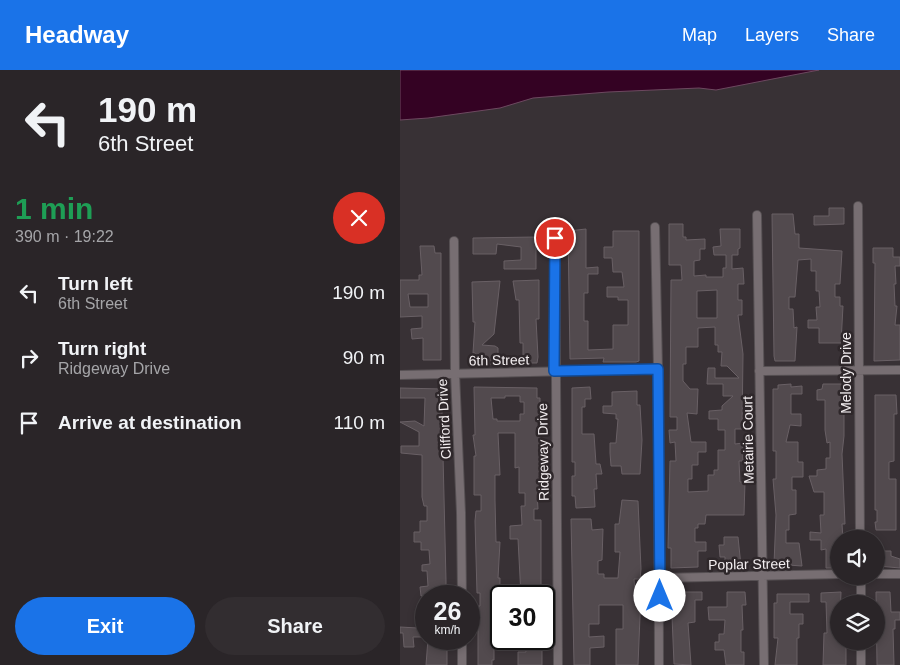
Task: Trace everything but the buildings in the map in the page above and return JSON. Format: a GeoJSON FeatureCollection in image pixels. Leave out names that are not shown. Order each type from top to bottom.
{"type":"FeatureCollection","features":[{"type":"Feature","properties":{"kind":"street","name":"Melody Drive"},"geometry":{"type":"LineString","coordinates":[[858,206],[860,530]]}},
{"type":"Feature","properties":{"kind":"street","name":"Metairie Court"},"geometry":{"type":"LineString","coordinates":[[757,215],[764,665]]}},
{"type":"Feature","properties":{"kind":"street"},"geometry":{"type":"LineString","coordinates":[[655,227],[660,665]]}},
{"type":"Feature","properties":{"kind":"street","name":"Ridgeway Drive"},"geometry":{"type":"LineString","coordinates":[[555,238],[554,371],[558,665]]}},
{"type":"Feature","properties":{"kind":"street","name":"Clifford Drive"},"geometry":{"type":"LineString","coordinates":[[454,241],[455,373],[462,585]]}},
{"type":"Feature","properties":{"kind":"street","name":"6th Street"},"geometry":{"type":"LineString","coordinates":[[400,374],[658,369]]}},
{"type":"Feature","properties":{"kind":"street"},"geometry":{"type":"LineString","coordinates":[[759,371],[859,372],[900,370]]}},
{"type":"Feature","properties":{"kind":"street","name":"Poplar Street"},"geometry":{"type":"LineString","coordinates":[[660,578],[830,574]]}},
{"type":"Feature","properties":{"kind":"street"},"geometry":{"type":"LineString","coordinates":[[885,574],[900,574]]}},
{"type":"Feature","properties":{"kind":"street"},"geometry":{"type":"LineString","coordinates":[[462,650],[462,665]]}},
{"type":"Feature","properties":{"kind":"street"},"geometry":{"type":"LineString","coordinates":[[861,650],[861,665]]}},
{"type":"Feature","properties":{"kind":"shaded area"},"geometry":{"type":"Polygon","coordinates":[[[400,70],[819,70],[716,90],[699,88],[533,98],[500,108],[400,120],[400,70]]]}},
{"type":"Feature","properties":{"kind":"route"},"geometry":{"type":"LineString","coordinates":[[555,238],[554,371],[658,369],[660,596]]}}]}
